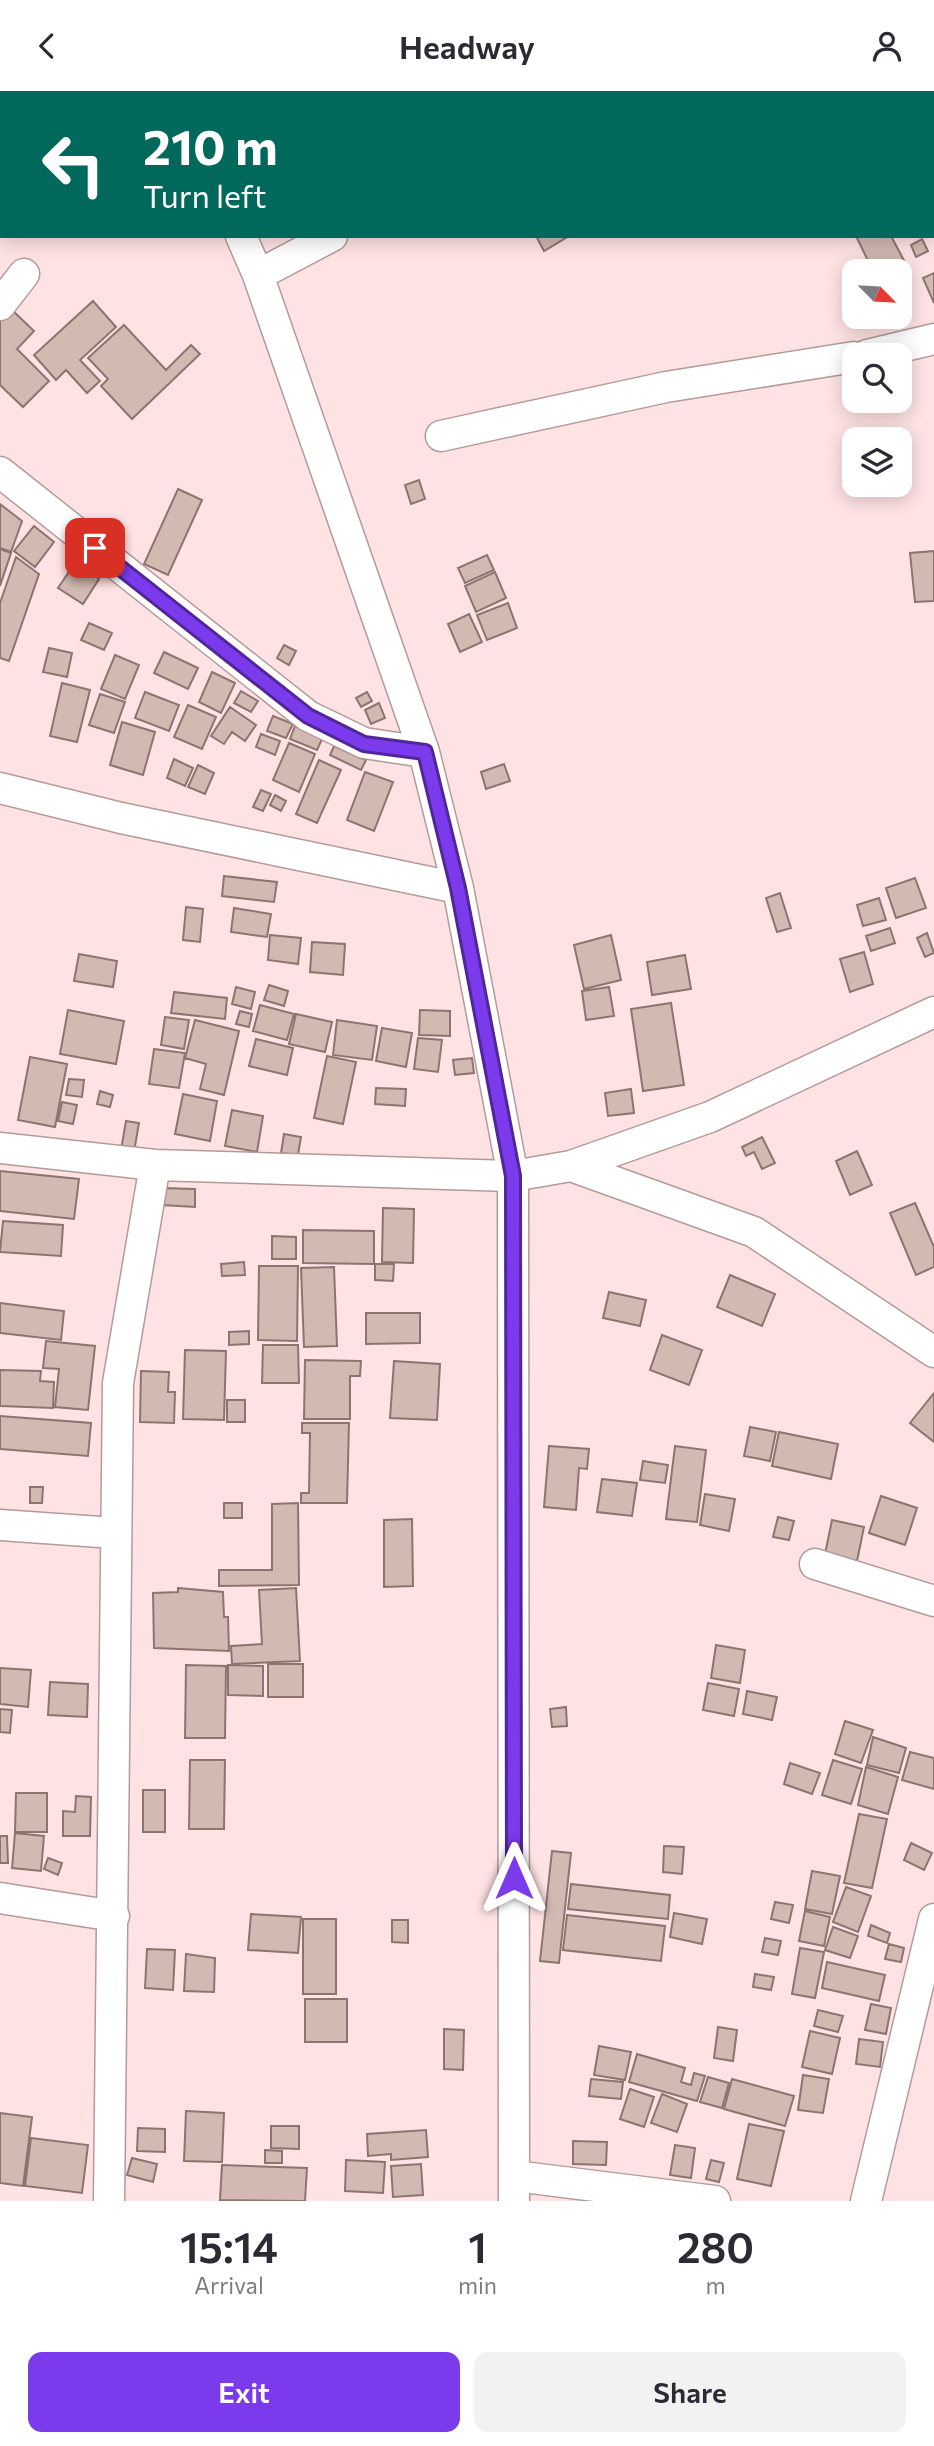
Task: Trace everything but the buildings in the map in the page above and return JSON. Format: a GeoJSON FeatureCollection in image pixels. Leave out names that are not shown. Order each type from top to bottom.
{"type":"FeatureCollection","features":[{"type":"Feature","properties":{"kind":"street"},"geometry":{"type":"LineString","coordinates":[[242,238],[258,275],[425,752],[458,888],[513,1176],[514,2189],[715,2201]]}},
{"type":"Feature","properties":{"kind":"street"},"geometry":{"type":"LineString","coordinates":[[258,275],[328,238]]}},
{"type":"Feature","properties":{"kind":"street"},"geometry":{"type":"LineString","coordinates":[[0,305],[24,274]]}},
{"type":"Feature","properties":{"kind":"street"},"geometry":{"type":"LineString","coordinates":[[912,344],[934,339]]}},
{"type":"Feature","properties":{"kind":"street"},"geometry":{"type":"LineString","coordinates":[[441,436],[666,387],[842,359]]}},
{"type":"Feature","properties":{"kind":"street"},"geometry":{"type":"LineString","coordinates":[[0,472],[308,716],[364,744],[425,752]]}},
{"type":"Feature","properties":{"kind":"street"},"geometry":{"type":"LineString","coordinates":[[0,788],[121,818],[458,888]]}},
{"type":"Feature","properties":{"kind":"street"},"geometry":{"type":"LineString","coordinates":[[0,1148],[155,1165],[513,1176],[571,1166],[710,1117],[934,1012]]}},
{"type":"Feature","properties":{"kind":"street"},"geometry":{"type":"LineString","coordinates":[[109,2201],[114,1916],[114,1533],[118,1383],[155,1165]]}},
{"type":"Feature","properties":{"kind":"street"},"geometry":{"type":"LineString","coordinates":[[571,1166],[754,1232],[934,1352]]}},
{"type":"Feature","properties":{"kind":"street"},"geometry":{"type":"LineString","coordinates":[[0,1525],[114,1533]]}},
{"type":"Feature","properties":{"kind":"street"},"geometry":{"type":"LineString","coordinates":[[815,1564],[934,1601]]}},
{"type":"Feature","properties":{"kind":"street"},"geometry":{"type":"LineString","coordinates":[[0,1898],[114,1916]]}},
{"type":"Feature","properties":{"kind":"street"},"geometry":{"type":"LineString","coordinates":[[866,2201],[934,1919]]}},
{"type":"Feature","properties":{"kind":"route"},"geometry":{"type":"LineString","coordinates":[[95,548],[308,716],[364,744],[425,752],[458,888],[513,1176],[514,1878]]}}]}
